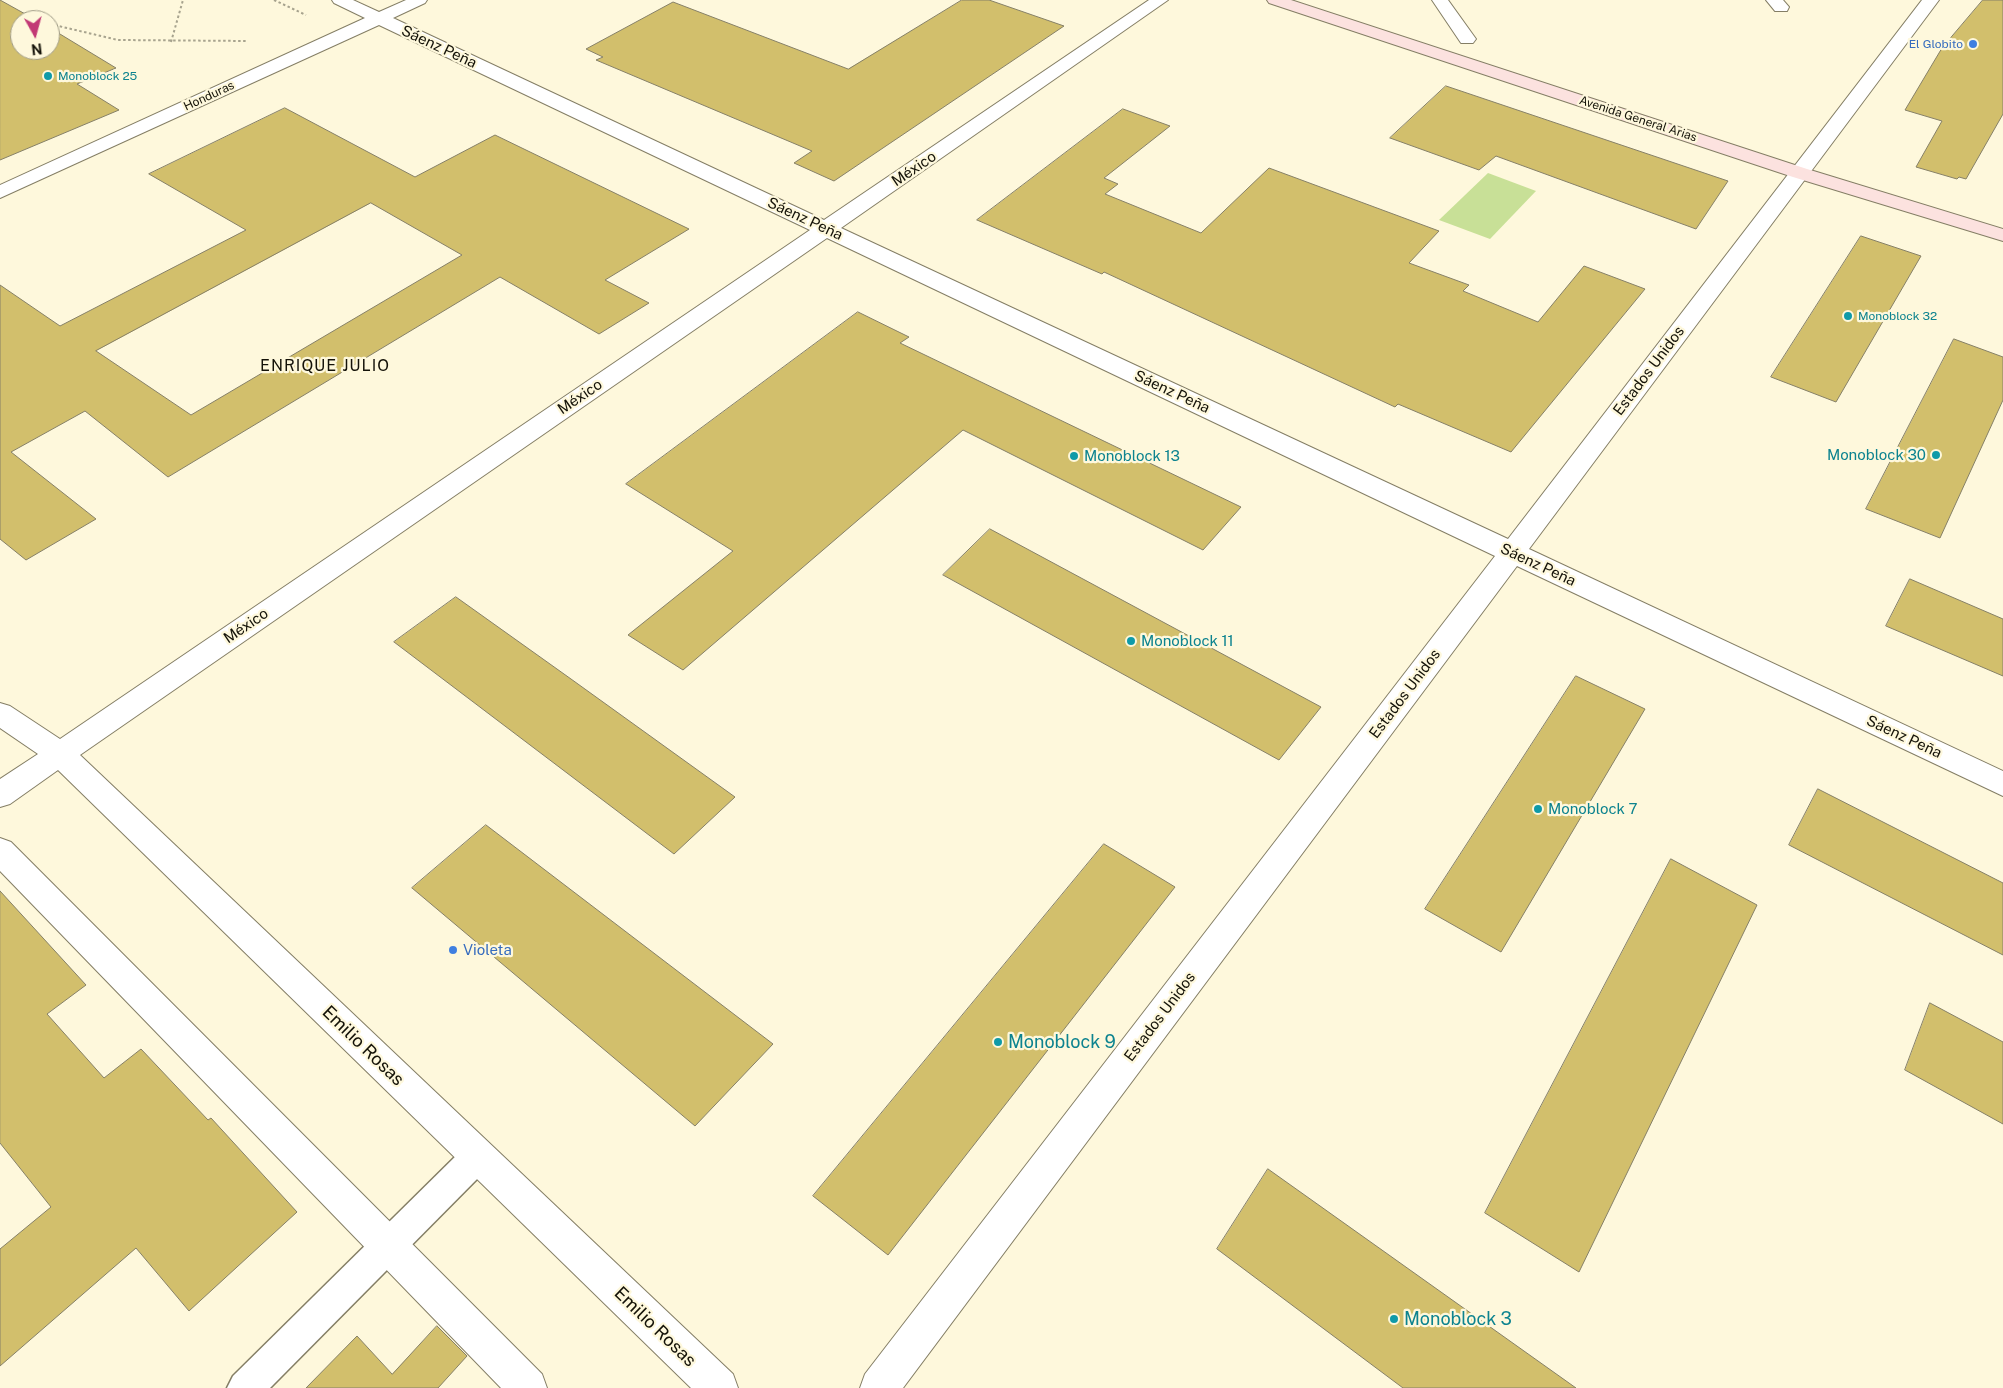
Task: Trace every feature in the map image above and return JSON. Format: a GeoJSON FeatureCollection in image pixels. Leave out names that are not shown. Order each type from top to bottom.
{"type":"FeatureCollection","features":[{"type":"Feature","properties":{"kind":"main road","name":"Avenida General Arias"},"geometry":{"type":"LineString","coordinates":[[1275,0],[1800,173],[2003,235]]}},
{"type":"Feature","properties":{"kind":"street","name":"Sáenz Peña"},"geometry":{"type":"LineString","coordinates":[[340,0],[2003,784]]}},
{"type":"Feature","properties":{"kind":"street","name":"Honduras"},"geometry":{"type":"LineString","coordinates":[[0,192],[419,0]]}},
{"type":"Feature","properties":{"kind":"street","name":"México"},"geometry":{"type":"LineString","coordinates":[[0,794],[1160,0]]}},
{"type":"Feature","properties":{"kind":"street"},"geometry":{"type":"LineString","coordinates":[[1440,0],[1467,39]]}},
{"type":"Feature","properties":{"kind":"street","name":"Estados Unidos"},"geometry":{"type":"LineString","coordinates":[[879,1388],[1931,0]]}},
{"type":"Feature","properties":{"kind":"street","name":"Emilio Rosas"},"geometry":{"type":"LineString","coordinates":[[0,714],[60,754],[719,1388]]}},
{"type":"Feature","properties":{"kind":"street"},"geometry":{"type":"LineString","coordinates":[[0,851],[528,1388]]}},
{"type":"Feature","properties":{"kind":"lane"},"geometry":{"type":"LineString","coordinates":[[245,1388],[478,1156]]}},
{"type":"Feature","properties":{"kind":"path"},"geometry":{"type":"LineString","coordinates":[[171,42],[183,0]]}},
{"type":"Feature","properties":{"kind":"path"},"geometry":{"type":"LineString","coordinates":[[274,0],[308,16]]}},
{"type":"Feature","properties":{"kind":"path"},"geometry":{"type":"LineString","coordinates":[[60,26],[118,40],[171,42],[250,41]]}},
{"type":"Feature","properties":{"kind":"green space"},"geometry":{"type":"Polygon","coordinates":[[[1488,173],[1536,191],[1490,239],[1439,220],[1488,173]]]}},
{"type":"Feature","properties":{"kind":"building","name":"Monoblock 25"},"geometry":{"type":"Polygon","coordinates":[[[0,0],[18,10],[10,10],[10,60],[60,60],[60,34],[116,68],[77,84],[119,110],[0,160],[0,0]]]}},
{"type":"Feature","properties":{"kind":"building"},"geometry":{"type":"Polygon","coordinates":[[[962,0],[989,0],[1064,26],[834,181],[794,163],[812,151],[596,60],[603,57],[586,49],[673,2],[848,69],[962,0]]]}},
{"type":"Feature","properties":{"kind":"building"},"geometry":{"type":"Polygon","coordinates":[[[1983,0],[2003,0],[2003,114],[1966,179],[1959,177],[1957,179],[1916,167],[1942,121],[1905,110],[1942,48],[1983,0]]]}},
{"type":"Feature","properties":{"kind":"building"},"geometry":{"type":"Polygon","coordinates":[[[1446,86],[1728,181],[1696,229],[1496,156],[1479,170],[1390,138],[1446,86]]]}},
{"type":"Feature","properties":{"kind":"building"},"geometry":{"type":"Polygon","coordinates":[[[285,108],[415,177],[495,135],[689,229],[605,280],[649,303],[599,334],[500,277],[168,477],[85,411],[11,452],[96,519],[26,560],[0,539],[0,285],[60,326],[246,230],[149,174],[285,108]],[[371,203],[96,351],[191,415],[462,255],[371,203]]]}},
{"type":"Feature","properties":{"kind":"building"},"geometry":{"type":"Polygon","coordinates":[[[1123,109],[1170,126],[1104,178],[1118,184],[1105,194],[1201,233],[1269,168],[1439,231],[1409,263],[1469,285],[1463,291],[1538,322],[1584,266],[1645,289],[1511,452],[1398,404],[1395,407],[1104,272],[1102,274],[977,220],[1123,109]]]}},
{"type":"Feature","properties":{"kind":"building","name":"Monoblock 32"},"geometry":{"type":"Polygon","coordinates":[[[1861,236],[1921,256],[1836,402],[1771,377],[1861,236]]]}},
{"type":"Feature","properties":{"kind":"building"},"geometry":{"type":"Polygon","coordinates":[[[858,312],[909,337],[900,343],[1241,507],[1203,550],[963,430],[683,670],[628,635],[733,551],[626,484],[858,312]]]}},
{"type":"Feature","properties":{"kind":"building","name":"Monoblock 30"},"geometry":{"type":"Polygon","coordinates":[[[1954,339],[2003,357],[2003,400],[1940,538],[1866,509],[1954,339]]]}},
{"type":"Feature","properties":{"kind":"building","name":"Monoblock 11"},"geometry":{"type":"Polygon","coordinates":[[[990,529],[1321,707],[1279,760],[943,575],[990,529]]]}},
{"type":"Feature","properties":{"kind":"building"},"geometry":{"type":"Polygon","coordinates":[[[1910,579],[2003,619],[2003,676],[1886,626],[1910,579]]]}},
{"type":"Feature","properties":{"kind":"building"},"geometry":{"type":"Polygon","coordinates":[[[456,597],[735,797],[674,854],[394,642],[456,597]]]}},
{"type":"Feature","properties":{"kind":"building","name":"Monoblock 7"},"geometry":{"type":"Polygon","coordinates":[[[1576,676],[1645,709],[1501,952],[1425,909],[1576,676]]]}},
{"type":"Feature","properties":{"kind":"building"},"geometry":{"type":"Polygon","coordinates":[[[1818,789],[2003,883],[2003,955],[1789,845],[1818,789]]]}},
{"type":"Feature","properties":{"kind":"building"},"geometry":{"type":"Polygon","coordinates":[[[486,825],[773,1044],[695,1126],[412,888],[486,825]]]}},
{"type":"Feature","properties":{"kind":"building","name":"Monoblock 9"},"geometry":{"type":"Polygon","coordinates":[[[1104,844],[1175,887],[888,1255],[813,1196],[1104,844]]]}},
{"type":"Feature","properties":{"kind":"building"},"geometry":{"type":"Polygon","coordinates":[[[1671,859],[1757,905],[1579,1272],[1485,1213],[1671,859]]]}},
{"type":"Feature","properties":{"kind":"building"},"geometry":{"type":"Polygon","coordinates":[[[0,891],[86,985],[47,1014],[104,1078],[141,1049],[208,1120],[211,1118],[297,1212],[189,1311],[136,1248],[0,1366],[0,1249],[51,1207],[0,1143],[0,891]]]}},
{"type":"Feature","properties":{"kind":"building"},"geometry":{"type":"Polygon","coordinates":[[[1930,1003],[2003,1042],[2003,1124],[1905,1070],[1930,1003]]]}},
{"type":"Feature","properties":{"kind":"building","name":"Monoblock 3"},"geometry":{"type":"Polygon","coordinates":[[[1268,1169],[1576,1388],[1403,1388],[1217,1249],[1268,1169]]]}},
{"type":"Feature","properties":{"kind":"building"},"geometry":{"type":"Polygon","coordinates":[[[437,1326],[467,1356],[438,1388],[306,1388],[357,1336],[392,1374],[437,1326]]]}},
{"type":"Feature","properties":{"kind":"place","name":"El Globito"},"geometry":{"type":"Point","coordinates":[1973,44]}},
{"type":"Feature","properties":{"kind":"place","name":"Monoblock 25"},"geometry":{"type":"Point","coordinates":[48,76]}},
{"type":"Feature","properties":{"kind":"place","name":"Monoblock 32"},"geometry":{"type":"Point","coordinates":[1848,316]}},
{"type":"Feature","properties":{"kind":"place","name":"Monoblock 30"},"geometry":{"type":"Point","coordinates":[1936,455]}},
{"type":"Feature","properties":{"kind":"place","name":"Monoblock 13"},"geometry":{"type":"Point","coordinates":[1074,456]}},
{"type":"Feature","properties":{"kind":"place","name":"Monoblock 11"},"geometry":{"type":"Point","coordinates":[1131,641]}},
{"type":"Feature","properties":{"kind":"place","name":"Monoblock 7"},"geometry":{"type":"Point","coordinates":[1538,809]}},
{"type":"Feature","properties":{"kind":"place","name":"Violeta"},"geometry":{"type":"Point","coordinates":[453,950]}},
{"type":"Feature","properties":{"kind":"place","name":"Monoblock 9"},"geometry":{"type":"Point","coordinates":[998,1042]}},
{"type":"Feature","properties":{"kind":"place","name":"Monoblock 3"},"geometry":{"type":"Point","coordinates":[1394,1319]}},
{"type":"Feature","properties":{"kind":"district","name":"ENRIQUE JULIO"},"geometry":{"type":"Point","coordinates":[325,366]}}]}
